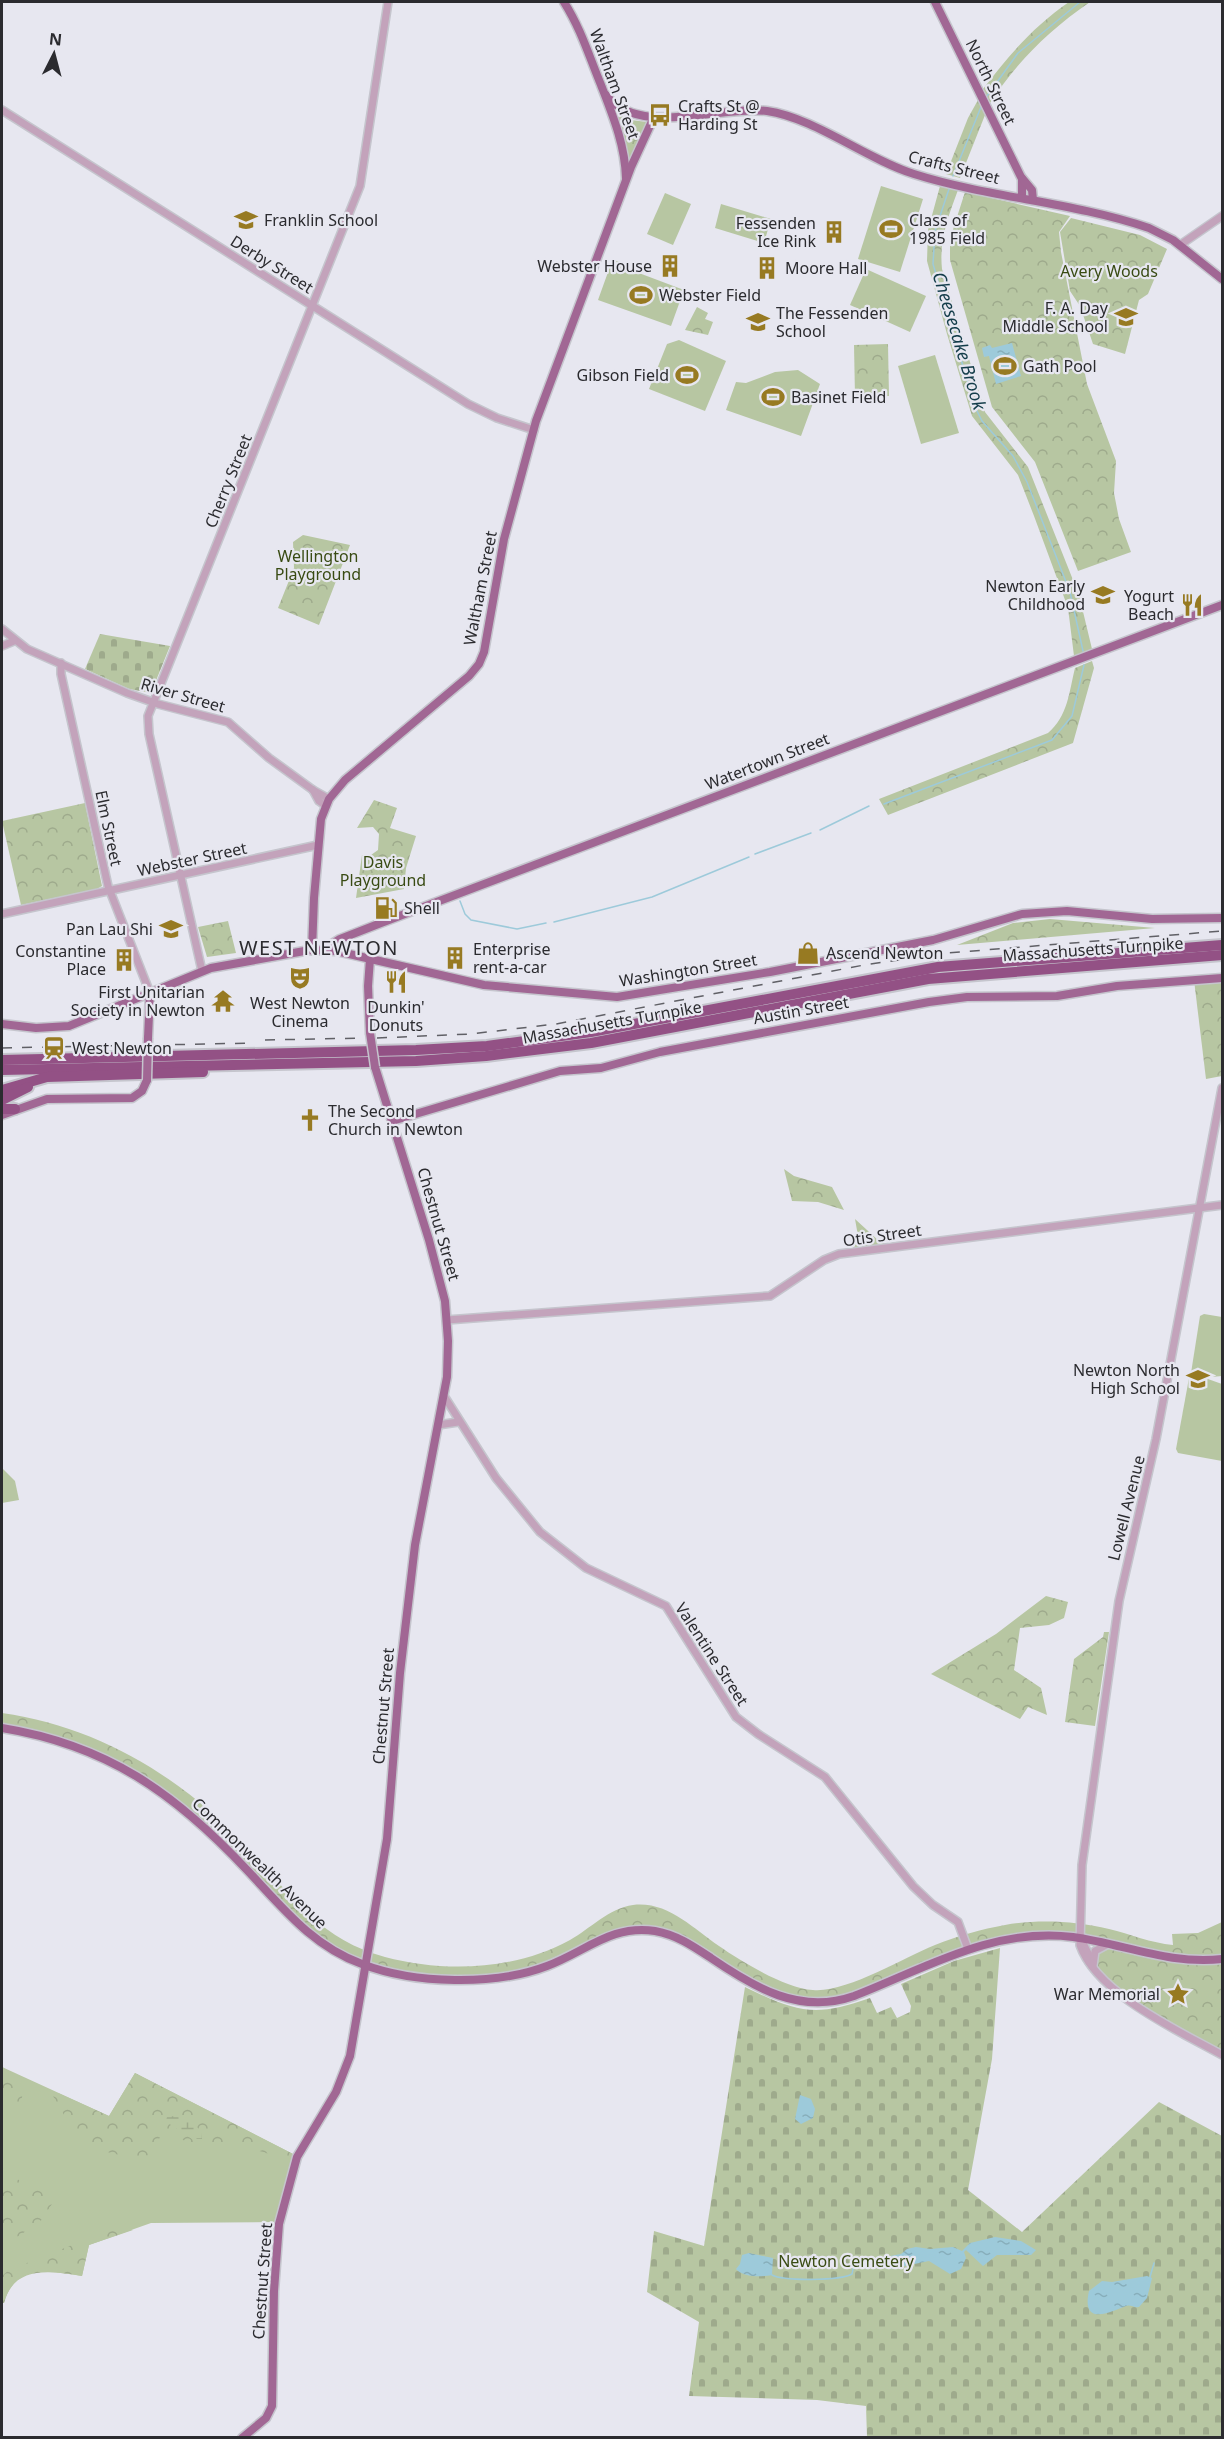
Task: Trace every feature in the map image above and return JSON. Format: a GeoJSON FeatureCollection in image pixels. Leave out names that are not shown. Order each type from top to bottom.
{"type":"FeatureCollection","features":[{"type":"Feature","properties":{"kind":"highway","name":"Massachusetts Turnpike"},"geometry":{"type":"LineString","coordinates":[[2,1062],[407,1051],[487,1046],[609,1029],[920,970],[999,961],[1222,945]]}},
{"type":"Feature","properties":{"kind":"highway","name":"Massachusetts Turnpike"},"geometry":{"type":"LineString","coordinates":[[2,1062],[259,1064],[434,1060],[522,1053],[608,1040],[911,982],[1007,971],[1222,955]]}},
{"type":"Feature","properties":{"kind":"highway"},"geometry":{"type":"LineString","coordinates":[[2,1090],[32,1080],[61,1077],[227,1070],[259,1064]]}},
{"type":"Feature","properties":{"kind":"highway"},"geometry":{"type":"LineString","coordinates":[[2,1101],[31,1086],[61,1077]]}},
{"type":"Feature","properties":{"kind":"highway"},"geometry":{"type":"LineString","coordinates":[[2,1108],[15,1109]]}},
{"type":"Feature","properties":{"kind":"main road","name":"Waltham Street"},"geometry":{"type":"LineString","coordinates":[[564,2],[587,44],[606,95],[623,148],[626,182]]}},
{"type":"Feature","properties":{"kind":"main road","name":"North Street"},"geometry":{"type":"LineString","coordinates":[[935,2],[1021,176],[1024,185],[1022,198]]}},
{"type":"Feature","properties":{"kind":"main road","name":"Crafts Street"},"geometry":{"type":"LineString","coordinates":[[606,95],[628,113],[654,117],[749,110],[777,113],[907,172],[1142,226],[1182,247],[1222,279]]}},
{"type":"Feature","properties":{"kind":"main road","name":"Waltham Street"},"geometry":{"type":"LineString","coordinates":[[328,802],[350,777],[469,676],[480,661],[506,532],[534,430],[626,182],[654,117]]}},
{"type":"Feature","properties":{"kind":"main road","name":"North Street"},"geometry":{"type":"LineString","coordinates":[[1021,176],[1032,190],[1033,201]]}},
{"type":"Feature","properties":{"kind":"main road","name":"Watertown Street"},"geometry":{"type":"LineString","coordinates":[[324,950],[340,939],[381,923],[1222,605]]}},
{"type":"Feature","properties":{"kind":"main road"},"geometry":{"type":"LineString","coordinates":[[312,950],[318,845],[328,802]]}},
{"type":"Feature","properties":{"kind":"main road","name":"Washington Street"},"geometry":{"type":"LineString","coordinates":[[2,1024],[36,1028],[69,1026],[150,993],[161,991],[202,971],[236,962],[312,950],[324,950],[370,959],[489,985],[624,996],[777,971],[933,940],[1022,914],[1067,911],[1152,919],[1222,918]]}},
{"type":"Feature","properties":{"kind":"main road","name":"Chestnut Street"},"geometry":{"type":"LineString","coordinates":[[242,2438],[266,2418],[272,2406],[274,2291],[279,2224],[297,2157],[336,2092],[347,2068],[387,1839],[399,1682],[413,1561],[444,1396],[448,1356],[447,1320],[429,1240],[375,1067],[370,1033],[368,986],[370,959]]}},
{"type":"Feature","properties":{"kind":"main road","name":"Austin Street"},"geometry":{"type":"LineString","coordinates":[[392,1121],[560,1071],[601,1068],[660,1052],[929,1002],[967,997],[1057,996],[1117,986],[1222,978]]}},
{"type":"Feature","properties":{"kind":"main road","name":"Washington Street"},"geometry":{"type":"LineString","coordinates":[[148,1007],[161,991]]}},
{"type":"Feature","properties":{"kind":"main road"},"geometry":{"type":"LineString","coordinates":[[2,1115],[54,1098],[130,1099],[140,1093],[147,1080],[150,993]]}},
{"type":"Feature","properties":{"kind":"main road","name":"Commonwealth Avenue"},"geometry":{"type":"LineString","coordinates":[[2,1728],[66,1742],[109,1760],[147,1781],[185,1810],[213,1836],[311,1936],[333,1951],[365,1966],[420,1976],[472,1979],[505,1977],[550,1965],[613,1933],[644,1930],[663,1932],[684,1940],[742,1977],[776,1994],[798,2002],[819,2004],[854,1996],[968,1949],[1031,1936],[1081,1939],[1175,1960],[1222,1959]]}},
{"type":"Feature","properties":{"kind":"street","name":"Cherry Street"},"geometry":{"type":"LineString","coordinates":[[202,971],[148,730],[148,718],[362,182],[388,2]]}},
{"type":"Feature","properties":{"kind":"street","name":"Derby Street"},"geometry":{"type":"LineString","coordinates":[[2,110],[468,404],[497,418],[534,430]]}},
{"type":"Feature","properties":{"kind":"street"},"geometry":{"type":"LineString","coordinates":[[1182,247],[1222,216]]}},
{"type":"Feature","properties":{"kind":"street","name":"River Street"},"geometry":{"type":"LineString","coordinates":[[2,629],[14,641],[153,703],[232,724],[266,756],[313,790],[319,801],[328,802]]}},
{"type":"Feature","properties":{"kind":"street"},"geometry":{"type":"LineString","coordinates":[[2,646],[14,641]]}},
{"type":"Feature","properties":{"kind":"street","name":"Elm Street"},"geometry":{"type":"LineString","coordinates":[[61,663],[61,674],[110,891],[150,993]]}},
{"type":"Feature","properties":{"kind":"street","name":"Webster Street"},"geometry":{"type":"LineString","coordinates":[[2,915],[318,845]]}},
{"type":"Feature","properties":{"kind":"street","name":"Lowell Avenue"},"geometry":{"type":"LineString","coordinates":[[1091,1964],[1081,1939],[1082,1865],[1119,1601],[1154,1447],[1222,1088]]}},
{"type":"Feature","properties":{"kind":"street","name":"Otis Street"},"geometry":{"type":"LineString","coordinates":[[447,1320],[764,1297],[776,1293],[817,1264],[839,1254],[1222,1204]]}},
{"type":"Feature","properties":{"kind":"street","name":"Valentine Street"},"geometry":{"type":"LineString","coordinates":[[444,1396],[458,1422],[490,1469],[529,1520],[559,1550],[598,1574],[666,1606],[736,1717],[825,1777],[913,1886],[933,1905],[958,1922],[968,1949]]}},
{"type":"Feature","properties":{"kind":"street"},"geometry":{"type":"LineString","coordinates":[[438,1425],[458,1422]]}},
{"type":"Feature","properties":{"kind":"street"},"geometry":{"type":"LineString","coordinates":[[1108,1944],[1095,1951],[1091,1964],[1135,2006],[1222,2055]]}},
{"type":"Feature","properties":{"kind":"green space"},"geometry":{"type":"Polygon","coordinates":[[[1069,2],[1090,2],[1035,48],[1011,74],[990,103],[983,89],[993,76],[1033,31],[1069,2]]]}},
{"type":"Feature","properties":{"kind":"green space"},"geometry":{"type":"Polygon","coordinates":[[[978,100],[985,115],[960,178],[946,174],[968,118],[978,100]]]}},
{"type":"Feature","properties":{"kind":"green space"},"geometry":{"type":"Polygon","coordinates":[[[616,113],[631,120],[647,122],[629,160],[616,113]]]}},
{"type":"Feature","properties":{"kind":"green space","name":"Class of 1985 Field"},"geometry":{"type":"Polygon","coordinates":[[[881,186],[923,199],[900,272],[858,259],[881,186]]]}},
{"type":"Feature","properties":{"kind":"green space"},"geometry":{"type":"Polygon","coordinates":[[[940,186],[958,190],[943,238],[942,269],[985,412],[1028,467],[1079,595],[1092,649],[1074,656],[1068,608],[1018,475],[972,416],[947,334],[927,261],[928,230],[940,186]]]}},
{"type":"Feature","properties":{"kind":"green space"},"geometry":{"type":"Polygon","coordinates":[[[965,192],[1070,216],[1059,232],[1061,252],[1087,384],[1116,461],[1114,493],[1119,519],[1131,552],[1078,571],[1035,462],[992,407],[950,260],[950,239],[965,192]]]}},
{"type":"Feature","properties":{"kind":"green space"},"geometry":{"type":"Polygon","coordinates":[[[665,193],[691,204],[673,245],[647,234],[665,193]]]}},
{"type":"Feature","properties":{"kind":"green space"},"geometry":{"type":"Polygon","coordinates":[[[721,204],[771,219],[764,243],[715,228],[721,204]]]}},
{"type":"Feature","properties":{"kind":"green space","name":"Avery Woods"},"geometry":{"type":"Polygon","coordinates":[[[1071,218],[1140,235],[1167,249],[1148,294],[1139,300],[1125,354],[1093,344],[1080,306],[1070,291],[1060,232],[1071,218]]]}},
{"type":"Feature","properties":{"kind":"green space","name":"Webster Field"},"geometry":{"type":"Polygon","coordinates":[[[612,261],[622,261],[623,267],[684,290],[671,326],[598,300],[612,261]]]}},
{"type":"Feature","properties":{"kind":"green space"},"geometry":{"type":"Polygon","coordinates":[[[866,269],[926,296],[910,332],[850,305],[866,269]]]}},
{"type":"Feature","properties":{"kind":"green space"},"geometry":{"type":"Polygon","coordinates":[[[697,307],[708,313],[705,319],[713,322],[708,335],[685,330],[697,307]]]}},
{"type":"Feature","properties":{"kind":"green space","name":"Gibson Field"},"geometry":{"type":"Polygon","coordinates":[[[679,340],[726,361],[705,411],[649,389],[667,344],[679,340]]]}},
{"type":"Feature","properties":{"kind":"green space"},"geometry":{"type":"Polygon","coordinates":[[[888,344],[889,396],[855,397],[854,345],[888,344]]]}},
{"type":"Feature","properties":{"kind":"green space"},"geometry":{"type":"Polygon","coordinates":[[[935,355],[959,433],[921,444],[898,366],[935,355]]]}},
{"type":"Feature","properties":{"kind":"green space","name":"Basinet Field"},"geometry":{"type":"Polygon","coordinates":[[[798,370],[820,384],[801,436],[726,410],[736,382],[746,383],[775,372],[798,370]]]}},
{"type":"Feature","properties":{"kind":"green space","name":"Wellington Playground"},"geometry":{"type":"Polygon","coordinates":[[[303,535],[350,545],[319,625],[278,608],[294,568],[293,542],[303,535]]]}},
{"type":"Feature","properties":{"kind":"green space"},"geometry":{"type":"Polygon","coordinates":[[[100,634],[170,646],[151,693],[129,689],[85,669],[100,634]]]}},
{"type":"Feature","properties":{"kind":"green space"},"geometry":{"type":"Polygon","coordinates":[[[1092,661],[1094,668],[1073,743],[888,815],[879,799],[1048,733],[1064,711],[1075,668],[1092,661]]]}},
{"type":"Feature","properties":{"kind":"green space","name":"Davis Playground"},"geometry":{"type":"Polygon","coordinates":[[[374,800],[397,808],[390,828],[416,836],[406,868],[404,889],[356,898],[362,855],[371,855],[378,850],[379,834],[373,827],[357,828],[374,800]]]}},
{"type":"Feature","properties":{"kind":"green space"},"geometry":{"type":"Polygon","coordinates":[[[85,803],[102,886],[21,905],[2,821],[85,803]]]}},
{"type":"Feature","properties":{"kind":"green space"},"geometry":{"type":"Polygon","coordinates":[[[1050,919],[1155,928],[957,945],[1013,923],[1050,919]]]}},
{"type":"Feature","properties":{"kind":"green space"},"geometry":{"type":"Polygon","coordinates":[[[228,921],[236,953],[207,957],[198,927],[228,921]]]}},
{"type":"Feature","properties":{"kind":"green space"},"geometry":{"type":"Polygon","coordinates":[[[1222,978],[1222,1076],[1206,1079],[1194,980],[1222,978]]]}},
{"type":"Feature","properties":{"kind":"green space"},"geometry":{"type":"Polygon","coordinates":[[[784,1169],[794,1176],[832,1187],[844,1210],[818,1202],[792,1201],[784,1169]]]}},
{"type":"Feature","properties":{"kind":"green space"},"geometry":{"type":"Polygon","coordinates":[[[855,1219],[879,1241],[892,1247],[853,1251],[858,1236],[855,1219]]]}},
{"type":"Feature","properties":{"kind":"green space"},"geometry":{"type":"Polygon","coordinates":[[[1204,1314],[1222,1317],[1222,1376],[1211,1377],[1191,1373],[1200,1316],[1204,1314]]]}},
{"type":"Feature","properties":{"kind":"green space"},"geometry":{"type":"Polygon","coordinates":[[[1189,1378],[1205,1378],[1222,1384],[1222,1461],[1178,1453],[1176,1449],[1189,1378]]]}},
{"type":"Feature","properties":{"kind":"green space"},"geometry":{"type":"Polygon","coordinates":[[[2,1468],[15,1481],[19,1500],[2,1503],[2,1468]]]}},
{"type":"Feature","properties":{"kind":"green space"},"geometry":{"type":"Polygon","coordinates":[[[1046,1596],[1068,1602],[1064,1618],[1049,1625],[1020,1628],[1014,1670],[1041,1688],[1047,1715],[1028,1707],[1020,1719],[931,1674],[996,1634],[1046,1596]]]}},
{"type":"Feature","properties":{"kind":"green space"},"geometry":{"type":"Polygon","coordinates":[[[1104,1632],[1109,1632],[1095,1726],[1065,1722],[1074,1659],[1103,1637],[1104,1632]]]}},
{"type":"Feature","properties":{"kind":"green space"},"geometry":{"type":"Polygon","coordinates":[[[2,1713],[39,1720],[74,1731],[108,1744],[140,1761],[200,1803],[227,1827],[297,1902],[327,1929],[363,1950],[385,1957],[456,1967],[504,1963],[549,1950],[570,1940],[616,1910],[633,1905],[646,1905],[668,1911],[679,1917],[751,1966],[790,1985],[813,1990],[858,1981],[943,1942],[1005,1925],[1044,1922],[1083,1924],[1173,1945],[1172,1934],[1198,1933],[1222,1922],[1222,2055],[1144,2011],[1093,1966],[1099,1947],[1089,1939],[1005,1940],[837,2002],[776,1994],[684,1940],[631,1930],[565,1958],[489,1979],[395,1973],[326,1946],[185,1810],[109,1760],[2,1728],[2,1713]]]}},
{"type":"Feature","properties":{"kind":"green space","name":"Newton Cemetery"},"geometry":{"type":"Polygon","coordinates":[[[1000,1948],[992,2059],[968,2190],[1022,2232],[1159,2102],[1222,2136],[1222,2437],[867,2437],[866,2406],[817,2400],[689,2396],[699,2322],[647,2292],[654,2231],[704,2246],[745,1987],[779,2002],[806,2009],[834,2008],[870,1998],[877,2013],[891,2007],[897,2018],[910,2012],[911,2006],[901,1984],[954,1961],[1000,1948]]]}},
{"type":"Feature","properties":{"kind":"green space"},"geometry":{"type":"Polygon","coordinates":[[[2,2067],[109,2116],[135,2073],[293,2154],[275,2222],[151,2223],[89,2245],[82,2276],[46,2272],[25,2276],[16,2281],[9,2290],[4,2303],[2,2302],[2,2067]]]}},
{"type":"Feature","properties":{"kind":"green space"},"geometry":{"type":"Polygon","coordinates":[[[2,2067],[7,2070],[10,2081],[23,2092],[21,2102],[12,2106],[2,2104],[2,2067]]]}},
{"type":"Feature","properties":{"kind":"green space"},"geometry":{"type":"Polygon","coordinates":[[[135,2073],[293,2154],[288,2168],[269,2154],[258,2150],[203,2146],[167,2134],[160,2137],[152,2155],[128,2157],[86,2147],[82,2144],[81,2131],[70,2125],[53,2096],[58,2093],[109,2116],[135,2073]]]}},
{"type":"Feature","properties":{"kind":"green space"},"geometry":{"type":"Polygon","coordinates":[[[175,2116],[197,2127],[202,2139],[192,2139],[165,2121],[167,2117],[175,2116]]]}},
{"type":"Feature","properties":{"kind":"green space"},"geometry":{"type":"Polygon","coordinates":[[[2,2168],[30,2188],[44,2191],[62,2189],[40,2222],[3,2246],[2,2168]]]}},
{"type":"Feature","properties":{"kind":"green space"},"geometry":{"type":"Polygon","coordinates":[[[120,2226],[133,2230],[89,2245],[82,2276],[46,2272],[25,2276],[16,2282],[4,2303],[2,2302],[2,2276],[9,2270],[120,2226]]]}},
{"type":"Feature","properties":{"kind":"water","name":"Gath Pool"},"geometry":{"type":"Polygon","coordinates":[[[1012,343],[1021,376],[996,384],[989,356],[984,357],[982,348],[1012,343]]]}},
{"type":"Feature","properties":{"kind":"water"},"geometry":{"type":"Polygon","coordinates":[[[800,2095],[811,2099],[815,2109],[813,2118],[801,2124],[795,2119],[800,2095]]]}},
{"type":"Feature","properties":{"kind":"water"},"geometry":{"type":"Polygon","coordinates":[[[995,2237],[1021,2241],[1036,2250],[1031,2255],[997,2255],[983,2266],[966,2250],[964,2252],[966,2258],[961,2269],[950,2274],[929,2261],[890,2269],[884,2261],[885,2257],[901,2254],[907,2249],[916,2247],[930,2249],[953,2247],[962,2251],[970,2243],[995,2237]]]}},
{"type":"Feature","properties":{"kind":"water"},"geometry":{"type":"Polygon","coordinates":[[[749,2253],[773,2258],[772,2275],[758,2276],[739,2272],[736,2269],[742,2255],[749,2253]]]}},
{"type":"Feature","properties":{"kind":"water"},"geometry":{"type":"Polygon","coordinates":[[[1147,2276],[1152,2278],[1147,2298],[1139,2307],[1128,2306],[1098,2314],[1089,2309],[1089,2291],[1102,2281],[1112,2282],[1147,2276]]]}},
{"type":"Feature","properties":{"kind":"waterway","name":"Cheesecake Brook"},"geometry":{"type":"LineString","coordinates":[[987,96],[1018,53],[1080,2]]}},
{"type":"Feature","properties":{"kind":"waterway","name":"Cheesecake Brook"},"geometry":{"type":"LineString","coordinates":[[953,176],[981,107]]}},
{"type":"Feature","properties":{"kind":"waterway","name":"Cheesecake Brook"},"geometry":{"type":"LineString","coordinates":[[949,189],[935,231],[933,264],[975,407],[982,421],[1013,456],[1027,482],[1070,592],[1083,651]]}},
{"type":"Feature","properties":{"kind":"waterway","name":"Cheesecake Brook"},"geometry":{"type":"LineString","coordinates":[[884,804],[1052,740],[1072,716],[1084,665]]}},
{"type":"Feature","properties":{"kind":"waterway","name":"Cheesecake Brook"},"geometry":{"type":"LineString","coordinates":[[820,830],[869,806]]}},
{"type":"Feature","properties":{"kind":"waterway","name":"Cheesecake Brook"},"geometry":{"type":"LineString","coordinates":[[755,854],[811,833]]}},
{"type":"Feature","properties":{"kind":"waterway","name":"Cheesecake Brook"},"geometry":{"type":"LineString","coordinates":[[554,922],[652,897],[749,857]]}},
{"type":"Feature","properties":{"kind":"waterway","name":"Cheesecake Brook"},"geometry":{"type":"LineString","coordinates":[[460,901],[465,914],[471,920],[517,929],[546,923]]}},
{"type":"Feature","properties":{"kind":"waterway"},"geometry":{"type":"LineString","coordinates":[[868,2263],[878,2259],[884,2261]]}},
{"type":"Feature","properties":{"kind":"waterway"},"geometry":{"type":"LineString","coordinates":[[772,2275],[799,2279],[836,2278],[852,2274],[855,2260],[860,2260]]}},
{"type":"Feature","properties":{"kind":"waterway"},"geometry":{"type":"LineString","coordinates":[[1150,2277],[1154,2263]]}},
{"type":"Feature","properties":{"kind":"railway"},"geometry":{"type":"LineString","coordinates":[[377,1038],[470,1034],[556,1024],[864,965],[947,953],[1222,931]]}},
{"type":"Feature","properties":{"kind":"railway"},"geometry":{"type":"LineString","coordinates":[[265,1040],[364,1038]]}},
{"type":"Feature","properties":{"kind":"railway"},"geometry":{"type":"LineString","coordinates":[[155,1045],[255,1043]]}},
{"type":"Feature","properties":{"kind":"railway"},"geometry":{"type":"LineString","coordinates":[[2,1048],[141,1045]]}},
{"type":"Feature","properties":{"kind":"place","name":"Crafts St @ Harding St"},"geometry":{"type":"Point","coordinates":[660,115]}},
{"type":"Feature","properties":{"kind":"place","name":"Franklin School"},"geometry":{"type":"Point","coordinates":[246,220]}},
{"type":"Feature","properties":{"kind":"place","name":"Class of 1985 Field"},"geometry":{"type":"Point","coordinates":[891,229]}},
{"type":"Feature","properties":{"kind":"place","name":"Fessenden Ice Rink"},"geometry":{"type":"Point","coordinates":[834,232]}},
{"type":"Feature","properties":{"kind":"place","name":"Webster House"},"geometry":{"type":"Point","coordinates":[670,266]}},
{"type":"Feature","properties":{"kind":"place","name":"Moore Hall"},"geometry":{"type":"Point","coordinates":[767,268]}},
{"type":"Feature","properties":{"kind":"place","name":"Webster Field"},"geometry":{"type":"Point","coordinates":[641,295]}},
{"type":"Feature","properties":{"kind":"place","name":"F. A. Day Middle School"},"geometry":{"type":"Point","coordinates":[1126,317]}},
{"type":"Feature","properties":{"kind":"place","name":"The Fessenden School"},"geometry":{"type":"Point","coordinates":[758,322]}},
{"type":"Feature","properties":{"kind":"place","name":"Gath Pool"},"geometry":{"type":"Point","coordinates":[1005,366]}},
{"type":"Feature","properties":{"kind":"place","name":"Gibson Field"},"geometry":{"type":"Point","coordinates":[687,375]}},
{"type":"Feature","properties":{"kind":"place","name":"Basinet Field"},"geometry":{"type":"Point","coordinates":[773,397]}},
{"type":"Feature","properties":{"kind":"place","name":"Newton Early Childhood"},"geometry":{"type":"Point","coordinates":[1103,595]}},
{"type":"Feature","properties":{"kind":"place","name":"Yogurt Beach"},"geometry":{"type":"Point","coordinates":[1192,605]}},
{"type":"Feature","properties":{"kind":"place","name":"Shell"},"geometry":{"type":"Point","coordinates":[386,908]}},
{"type":"Feature","properties":{"kind":"place","name":"Pan Lau Shi"},"geometry":{"type":"Point","coordinates":[171,929]}},
{"type":"Feature","properties":{"kind":"place","name":"Ascend Newton"},"geometry":{"type":"Point","coordinates":[808,953]}},
{"type":"Feature","properties":{"kind":"place","name":"Enterprise rent-a-car"},"geometry":{"type":"Point","coordinates":[455,958]}},
{"type":"Feature","properties":{"kind":"place","name":"Constantine Place"},"geometry":{"type":"Point","coordinates":[124,960]}},
{"type":"Feature","properties":{"kind":"place","name":"West Newton Cinema"},"geometry":{"type":"Point","coordinates":[300,978]}},
{"type":"Feature","properties":{"kind":"place","name":"Dunkin' Donuts"},"geometry":{"type":"Point","coordinates":[396,982]}},
{"type":"Feature","properties":{"kind":"place","name":"First Unitarian Society in Newton"},"geometry":{"type":"Point","coordinates":[223,1001]}},
{"type":"Feature","properties":{"kind":"place","name":"West Newton"},"geometry":{"type":"Point","coordinates":[54,1048]}},
{"type":"Feature","properties":{"kind":"place","name":"The Second Church in Newton"},"geometry":{"type":"Point","coordinates":[310,1120]}},
{"type":"Feature","properties":{"kind":"place","name":"Newton North High School"},"geometry":{"type":"Point","coordinates":[1198,1379]}},
{"type":"Feature","properties":{"kind":"place","name":"War Memorial"},"geometry":{"type":"Point","coordinates":[1178,1994]}},
{"type":"Feature","properties":{"kind":"district","name":"WEST NEWTON"},"geometry":{"type":"Point","coordinates":[319,948]}}]}
